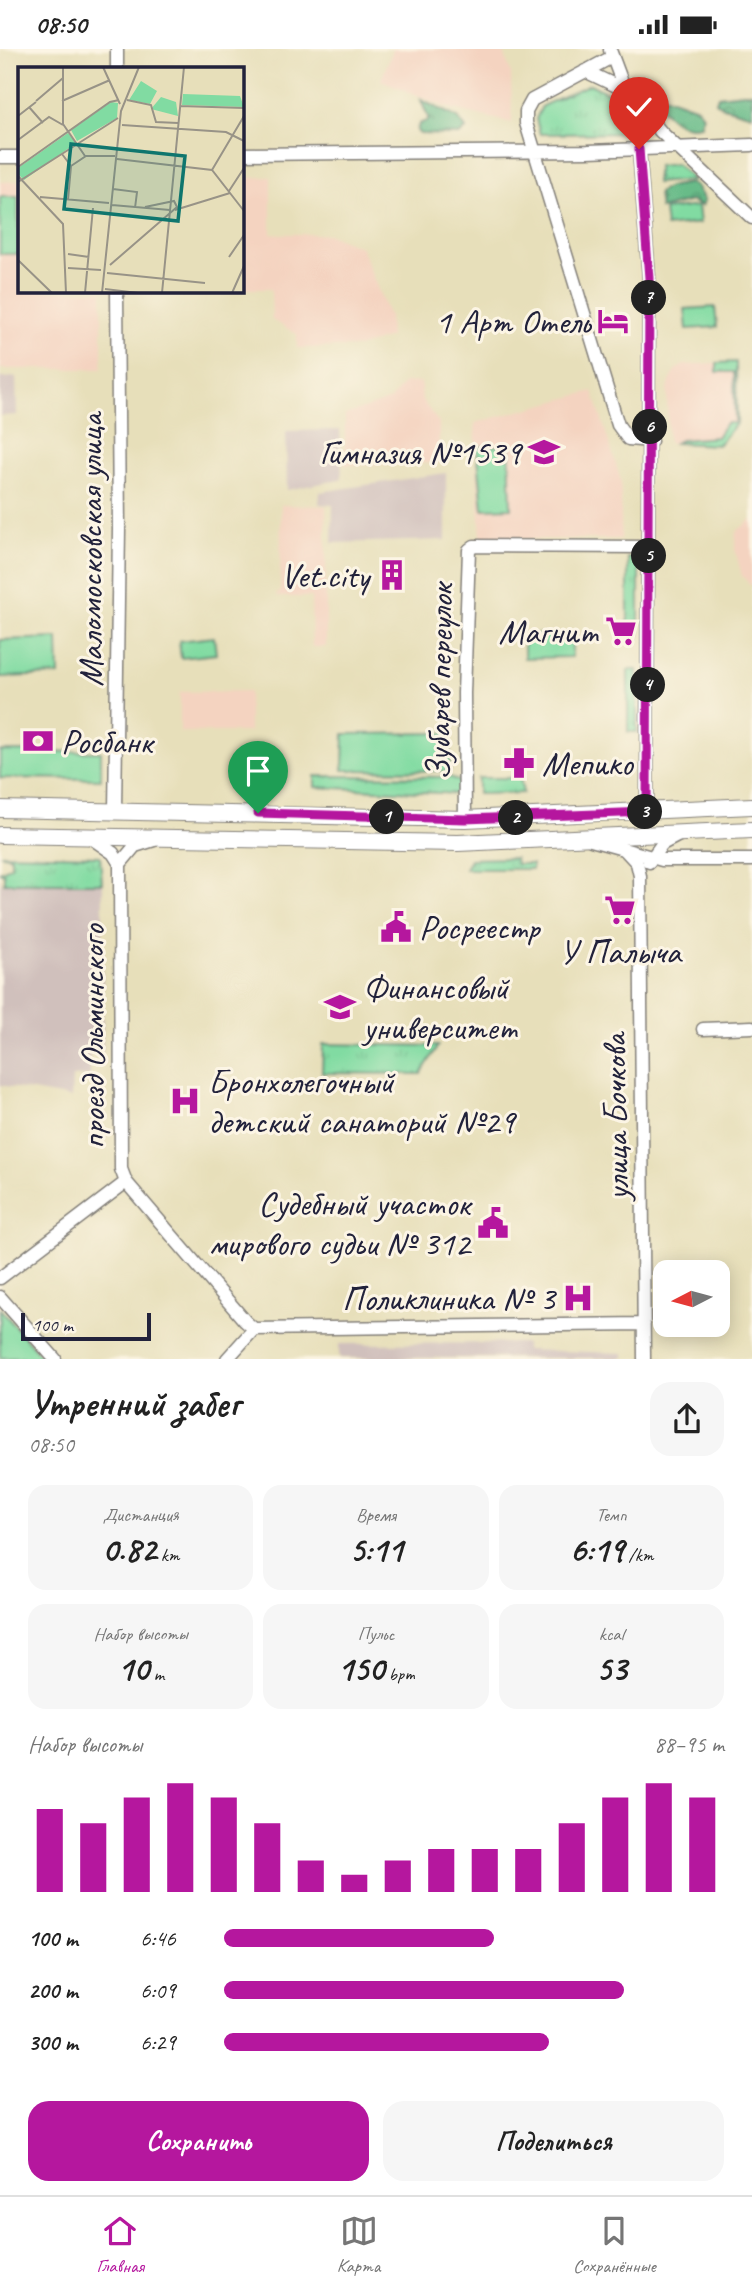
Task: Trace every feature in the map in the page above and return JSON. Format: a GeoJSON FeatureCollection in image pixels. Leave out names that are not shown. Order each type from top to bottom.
{"type":"FeatureCollection","features":[{"type":"Feature","properties":{"kind":"main road"},"geometry":{"type":"LineString","coordinates":[[0,809],[465,819],[752,806]]}},
{"type":"Feature","properties":{"kind":"main road"},"geometry":{"type":"LineString","coordinates":[[0,835],[458,843],[752,831]]}},
{"type":"Feature","properties":{"kind":"street"},"geometry":{"type":"LineString","coordinates":[[117,49],[117,67]]}},
{"type":"Feature","properties":{"kind":"street"},"geometry":{"type":"LineString","coordinates":[[650,441],[628,439],[618,425],[526,123],[529,103],[586,71],[611,53],[625,90],[677,148],[752,218]]}},
{"type":"Feature","properties":{"kind":"street"},"geometry":{"type":"LineString","coordinates":[[586,71],[625,90]]}},
{"type":"Feature","properties":{"kind":"street"},"geometry":{"type":"LineString","coordinates":[[243,154],[534,151],[752,145]]}},
{"type":"Feature","properties":{"kind":"street"},"geometry":{"type":"LineString","coordinates":[[639,149],[649,278],[647,812]]}},
{"type":"Feature","properties":{"kind":"street"},"geometry":{"type":"LineString","coordinates":[[0,157],[18,157]]}},
{"type":"Feature","properties":{"kind":"street","name":"Маломосковская улица"},"geometry":{"type":"LineString","coordinates":[[115,810],[119,529],[117,292]]}},
{"type":"Feature","properties":{"kind":"street","name":"Зубарев переулок"},"geometry":{"type":"LineString","coordinates":[[465,819],[464,693],[471,547],[649,547]]}},
{"type":"Feature","properties":{"kind":"street"},"geometry":{"type":"LineString","coordinates":[[87,835],[106,847],[120,864],[135,846],[170,837]]}},
{"type":"Feature","properties":{"kind":"street"},"geometry":{"type":"LineString","coordinates":[[640,876],[662,845],[679,835]]}},
{"type":"Feature","properties":{"kind":"street"},"geometry":{"type":"LineString","coordinates":[[590,839],[675,861],[752,860]]}},
{"type":"Feature","properties":{"kind":"street","name":"улица Бочкова"},"geometry":{"type":"LineString","coordinates":[[625,850],[632,855],[640,876],[644,1359]]}},
{"type":"Feature","properties":{"kind":"street","name":"проезд Ольминского"},"geometry":{"type":"LineString","coordinates":[[120,864],[121,1165],[126,1182],[254,1329]]}},
{"type":"Feature","properties":{"kind":"street"},"geometry":{"type":"LineString","coordinates":[[703,1029],[752,1027]]}},
{"type":"Feature","properties":{"kind":"street"},"geometry":{"type":"LineString","coordinates":[[0,1278],[126,1182]]}},
{"type":"Feature","properties":{"kind":"street"},"geometry":{"type":"LineString","coordinates":[[0,1297],[55,1359]]}},
{"type":"Feature","properties":{"kind":"street"},"geometry":{"type":"LineString","coordinates":[[227,1359],[254,1329],[644,1324]]}},
{"type":"Feature","properties":{"kind":"shaded area"},"geometry":{"type":"Polygon","coordinates":[[[393,49],[503,49],[511,74],[512,123],[446,107],[381,80],[393,49]]]}},
{"type":"Feature","properties":{"kind":"shaded area"},"geometry":{"type":"Polygon","coordinates":[[[271,177],[271,234],[327,234],[361,247],[389,317],[390,337],[358,347],[297,348],[297,334],[272,320],[271,289],[243,289],[243,178],[271,177]]]}},
{"type":"Feature","properties":{"kind":"shaded area"},"geometry":{"type":"Polygon","coordinates":[[[18,181],[18,292],[102,292],[102,369],[0,369],[0,182],[18,181]]]}},
{"type":"Feature","properties":{"kind":"shaded area"},"geometry":{"type":"Polygon","coordinates":[[[736,362],[737,423],[718,445],[668,443],[667,390],[675,370],[684,365],[736,362]]]}},
{"type":"Feature","properties":{"kind":"shaded area"},"geometry":{"type":"Polygon","coordinates":[[[16,377],[17,415],[0,416],[0,378],[16,377]]]}},
{"type":"Feature","properties":{"kind":"shaded area"},"geometry":{"type":"Polygon","coordinates":[[[421,382],[422,400],[439,423],[439,463],[345,465],[345,415],[390,400],[404,383],[421,382]]]}},
{"type":"Feature","properties":{"kind":"shaded area","name":"Гимназия №1539"},"geometry":{"type":"Polygon","coordinates":[[[593,391],[621,481],[621,539],[481,539],[475,423],[593,391]]]}},
{"type":"Feature","properties":{"kind":"shaded area"},"geometry":{"type":"Polygon","coordinates":[[[340,430],[342,479],[287,490],[286,431],[340,430]]]}},
{"type":"Feature","properties":{"kind":"shaded area"},"geometry":{"type":"Polygon","coordinates":[[[446,473],[446,540],[332,543],[333,505],[319,504],[320,492],[446,473]]]}},
{"type":"Feature","properties":{"kind":"shaded area"},"geometry":{"type":"Polygon","coordinates":[[[281,505],[326,506],[326,647],[312,647],[311,597],[280,597],[275,593],[280,593],[281,505]]]}},
{"type":"Feature","properties":{"kind":"shaded area"},"geometry":{"type":"Polygon","coordinates":[[[752,519],[752,586],[742,576],[735,549],[736,532],[752,519]]]}},
{"type":"Feature","properties":{"kind":"shaded area"},"geometry":{"type":"Polygon","coordinates":[[[249,691],[249,732],[180,732],[180,692],[249,691]]]}},
{"type":"Feature","properties":{"kind":"shaded area"},"geometry":{"type":"Polygon","coordinates":[[[0,877],[2,884],[103,883],[103,1053],[90,1053],[90,1076],[72,1077],[71,1098],[0,1085],[0,877]]]}},
{"type":"Feature","properties":{"kind":"shaded area"},"geometry":{"type":"Polygon","coordinates":[[[525,1343],[526,1350],[624,1353],[624,1358],[339,1358],[339,1344],[525,1343]]]}},
{"type":"Feature","properties":{"kind":"green space"},"geometry":{"type":"Polygon","coordinates":[[[590,84],[616,97],[641,127],[640,133],[540,134],[536,119],[542,106],[590,84]]]}},
{"type":"Feature","properties":{"kind":"green space"},"geometry":{"type":"Polygon","coordinates":[[[752,92],[752,115],[716,102],[718,96],[752,92]]]}},
{"type":"Feature","properties":{"kind":"green space"},"geometry":{"type":"Polygon","coordinates":[[[655,93],[698,108],[703,116],[701,125],[678,123],[652,98],[655,93]]]}},
{"type":"Feature","properties":{"kind":"green space"},"geometry":{"type":"Polygon","coordinates":[[[421,100],[458,118],[466,129],[459,135],[420,134],[417,131],[419,124],[429,120],[421,100]]]}},
{"type":"Feature","properties":{"kind":"green space"},"geometry":{"type":"Polygon","coordinates":[[[676,164],[693,180],[656,183],[658,166],[676,164]]]}},
{"type":"Feature","properties":{"kind":"green space"},"geometry":{"type":"Polygon","coordinates":[[[689,183],[696,186],[704,200],[702,206],[691,201],[660,209],[658,193],[668,187],[689,183]]]}},
{"type":"Feature","properties":{"kind":"green space"},"geometry":{"type":"Polygon","coordinates":[[[0,197],[18,197],[18,254],[0,254],[0,197]]]}},
{"type":"Feature","properties":{"kind":"green space"},"geometry":{"type":"Polygon","coordinates":[[[698,206],[700,223],[666,227],[664,210],[698,206]]]}},
{"type":"Feature","properties":{"kind":"green space"},"geometry":{"type":"Polygon","coordinates":[[[715,307],[717,327],[687,329],[685,309],[715,307]]]}},
{"type":"Feature","properties":{"kind":"green space"},"geometry":{"type":"Polygon","coordinates":[[[736,362],[737,423],[718,445],[675,443],[681,440],[717,437],[726,423],[735,423],[734,372],[717,372],[717,363],[736,362]]]}},
{"type":"Feature","properties":{"kind":"green space"},"geometry":{"type":"Polygon","coordinates":[[[509,445],[511,508],[483,509],[477,447],[509,445]]]}},
{"type":"Feature","properties":{"kind":"green space"},"geometry":{"type":"Polygon","coordinates":[[[628,558],[637,558],[639,563],[639,635],[628,635],[628,558]]]}},
{"type":"Feature","properties":{"kind":"green space"},"geometry":{"type":"Polygon","coordinates":[[[524,634],[572,634],[572,657],[524,658],[524,634]]]}},
{"type":"Feature","properties":{"kind":"green space"},"geometry":{"type":"Polygon","coordinates":[[[214,637],[216,654],[181,658],[179,641],[214,637]]]}},
{"type":"Feature","properties":{"kind":"green space"},"geometry":{"type":"Polygon","coordinates":[[[58,638],[59,675],[0,677],[0,640],[58,638]]]}},
{"type":"Feature","properties":{"kind":"green space"},"geometry":{"type":"Polygon","coordinates":[[[628,670],[637,670],[637,732],[628,732],[628,670]]]}},
{"type":"Feature","properties":{"kind":"green space"},"geometry":{"type":"Polygon","coordinates":[[[450,733],[450,771],[343,770],[344,734],[450,733]]]}},
{"type":"Feature","properties":{"kind":"green space"},"geometry":{"type":"Polygon","coordinates":[[[0,751],[101,752],[101,779],[0,778],[0,751]]]}},
{"type":"Feature","properties":{"kind":"green space"},"geometry":{"type":"Polygon","coordinates":[[[315,776],[450,777],[459,781],[460,794],[315,787],[315,776]]]}},
{"type":"Feature","properties":{"kind":"green space"},"geometry":{"type":"Polygon","coordinates":[[[478,778],[520,778],[523,793],[478,794],[478,778]]]}},
{"type":"Feature","properties":{"kind":"green space"},"geometry":{"type":"Polygon","coordinates":[[[0,854],[100,856],[102,883],[4,883],[4,874],[0,872],[11,866],[11,857],[0,854]]]}},
{"type":"Feature","properties":{"kind":"green space"},"geometry":{"type":"Polygon","coordinates":[[[515,858],[516,864],[532,864],[532,869],[465,869],[470,859],[515,858]]]}},
{"type":"Feature","properties":{"kind":"green space"},"geometry":{"type":"Polygon","coordinates":[[[323,1044],[438,1046],[421,1074],[322,1073],[323,1044]]]}},
{"type":"Feature","properties":{"kind":"green space"},"geometry":{"type":"Polygon","coordinates":[[[0,1309],[43,1358],[0,1358],[0,1309]]]}},
{"type":"Feature","properties":{"kind":"place","name":"1 Арт Отель"},"geometry":{"type":"Point","coordinates":[613,321]}},
{"type":"Feature","properties":{"kind":"place","name":"Гимназия №1539"},"geometry":{"type":"Point","coordinates":[544,452]}},
{"type":"Feature","properties":{"kind":"place","name":"Vet.city"},"geometry":{"type":"Point","coordinates":[392,575]}},
{"type":"Feature","properties":{"kind":"place","name":"Магнит"},"geometry":{"type":"Point","coordinates":[621,631]}},
{"type":"Feature","properties":{"kind":"place","name":"Росбанк"},"geometry":{"type":"Point","coordinates":[38,741]}},
{"type":"Feature","properties":{"kind":"place","name":"Мепико"},"geometry":{"type":"Point","coordinates":[519,763]}},
{"type":"Feature","properties":{"kind":"place","name":"У Палыча"},"geometry":{"type":"Point","coordinates":[620,910]}},
{"type":"Feature","properties":{"kind":"place","name":"Росреестр"},"geometry":{"type":"Point","coordinates":[396,927]}},
{"type":"Feature","properties":{"kind":"place","name":"Финансовый университет"},"geometry":{"type":"Point","coordinates":[340,1007]}},
{"type":"Feature","properties":{"kind":"place","name":"Бронхолегочный детский санаторий №29"},"geometry":{"type":"Point","coordinates":[185,1101]}},
{"type":"Feature","properties":{"kind":"place","name":"Судебный участок мирового судьи № 312"},"geometry":{"type":"Point","coordinates":[493,1223]}},
{"type":"Feature","properties":{"kind":"place","name":"Поликлиника № 3"},"geometry":{"type":"Point","coordinates":[578,1298]}},
{"type":"Feature","properties":{"kind":"route"},"geometry":{"type":"LineString","coordinates":[[258,813],[465,819],[647,812],[649,278],[639,149]]}}]}
